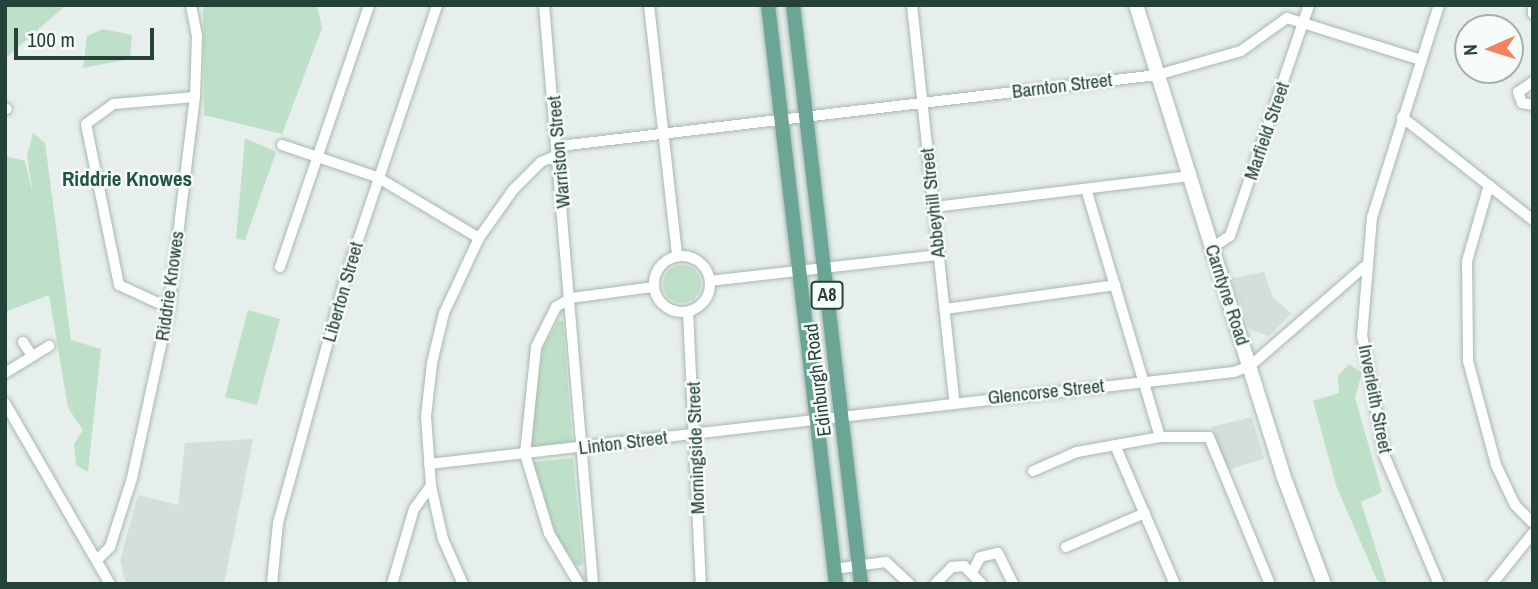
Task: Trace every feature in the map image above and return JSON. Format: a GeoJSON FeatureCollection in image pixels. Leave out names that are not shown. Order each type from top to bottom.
{"type":"FeatureCollection","features":[{"type":"Feature","properties":{"kind":"main road","name":"Edinburgh Road"},"geometry":{"type":"LineString","coordinates":[[768,5],[836,584]]}},
{"type":"Feature","properties":{"kind":"main road","name":"Edinburgh Road"},"geometry":{"type":"LineString","coordinates":[[793,5],[861,584]]}},
{"type":"Feature","properties":{"kind":"street","name":"Riddrie Knowes"},"geometry":{"type":"LineString","coordinates":[[99,558],[110,547],[132,478],[169,308],[195,97],[197,36],[191,5]]}},
{"type":"Feature","properties":{"kind":"street"},"geometry":{"type":"LineString","coordinates":[[280,267],[369,5]]}},
{"type":"Feature","properties":{"kind":"street","name":"Liberton Street"},"geometry":{"type":"LineString","coordinates":[[272,584],[278,523],[377,177],[437,5]]}},
{"type":"Feature","properties":{"kind":"street","name":"Warriston Street"},"geometry":{"type":"LineString","coordinates":[[544,5],[560,150],[593,584]]}},
{"type":"Feature","properties":{"kind":"street"},"geometry":{"type":"LineString","coordinates":[[649,5],[677,256]]}},
{"type":"Feature","properties":{"kind":"street","name":"Abbeyhill Street"},"geometry":{"type":"LineString","coordinates":[[912,5],[954,401]]}},
{"type":"Feature","properties":{"kind":"street","name":"Carntyne Road"},"geometry":{"type":"LineString","coordinates":[[1136,5],[1212,248],[1324,584]]}},
{"type":"Feature","properties":{"kind":"street","name":"Marfield Street"},"geometry":{"type":"LineString","coordinates":[[1212,248],[1230,236],[1310,5]]}},
{"type":"Feature","properties":{"kind":"street","name":"Inverleith Street"},"geometry":{"type":"LineString","coordinates":[[1439,5],[1381,176],[1363,267],[1362,335],[1372,403],[1395,484],[1439,584]]}},
{"type":"Feature","properties":{"kind":"street"},"geometry":{"type":"LineString","coordinates":[[1533,8],[1533,14]]}},
{"type":"Feature","properties":{"kind":"street","name":"Barnton Street"},"geometry":{"type":"LineString","coordinates":[[560,150],[782,118],[923,104],[1157,75],[1241,51],[1287,18],[1304,20]]}},
{"type":"Feature","properties":{"kind":"street"},"geometry":{"type":"LineString","coordinates":[[1304,20],[1421,60]]}},
{"type":"Feature","properties":{"kind":"street"},"geometry":{"type":"LineString","coordinates":[[1533,82],[1518,92],[1522,103],[1533,104]]}},
{"type":"Feature","properties":{"kind":"street"},"geometry":{"type":"LineString","coordinates":[[169,308],[119,285],[86,124],[114,104],[195,97]]}},
{"type":"Feature","properties":{"kind":"street"},"geometry":{"type":"LineString","coordinates":[[1402,117],[1533,220]]}},
{"type":"Feature","properties":{"kind":"street"},"geometry":{"type":"LineString","coordinates":[[282,145],[377,177],[479,238]]}},
{"type":"Feature","properties":{"kind":"street"},"geometry":{"type":"LineString","coordinates":[[463,584],[443,539],[431,486],[429,464],[432,363],[444,313],[479,238],[513,190],[541,162],[560,150]]}},
{"type":"Feature","properties":{"kind":"street"},"geometry":{"type":"LineString","coordinates":[[934,207],[1189,176]]}},
{"type":"Feature","properties":{"kind":"street"},"geometry":{"type":"LineString","coordinates":[[1489,185],[1467,261],[1468,360],[1496,465],[1515,505],[1533,523]]}},
{"type":"Feature","properties":{"kind":"street"},"geometry":{"type":"LineString","coordinates":[[1086,189],[1160,437]]}},
{"type":"Feature","properties":{"kind":"street"},"geometry":{"type":"LineString","coordinates":[[710,281],[939,255]]}},
{"type":"Feature","properties":{"kind":"street"},"geometry":{"type":"LineString","coordinates":[[677,256],[702,265],[710,281],[707,297],[688,312],[669,310],[653,288],[662,264],[677,256]]}},
{"type":"Feature","properties":{"kind":"street"},"geometry":{"type":"LineString","coordinates":[[1251,366],[1363,267]]}},
{"type":"Feature","properties":{"kind":"street"},"geometry":{"type":"LineString","coordinates":[[945,309],[1115,285]]}},
{"type":"Feature","properties":{"kind":"street"},"geometry":{"type":"LineString","coordinates":[[579,584],[549,533],[525,454],[536,347],[556,307],[571,298],[653,288]]}},
{"type":"Feature","properties":{"kind":"street","name":"Morningside Street"},"geometry":{"type":"LineString","coordinates":[[688,312],[698,433],[701,584]]}},
{"type":"Feature","properties":{"kind":"street"},"geometry":{"type":"LineString","coordinates":[[23,342],[32,356]]}},
{"type":"Feature","properties":{"kind":"street"},"geometry":{"type":"LineString","coordinates":[[5,373],[49,346]]}},
{"type":"Feature","properties":{"kind":"street","name":"Glencorse Street"},"geometry":{"type":"LineString","coordinates":[[817,420],[954,401],[1144,382],[1251,366]]}},
{"type":"Feature","properties":{"kind":"street"},"geometry":{"type":"LineString","coordinates":[[5,403],[99,558],[110,584]]}},
{"type":"Feature","properties":{"kind":"street","name":"Linton Street"},"geometry":{"type":"LineString","coordinates":[[429,464],[817,420]]}},
{"type":"Feature","properties":{"kind":"street"},"geometry":{"type":"LineString","coordinates":[[1032,471],[1115,444],[1160,437],[1209,436],[1270,584]]}},
{"type":"Feature","properties":{"kind":"street"},"geometry":{"type":"LineString","coordinates":[[1115,444],[1175,584]]}},
{"type":"Feature","properties":{"kind":"street"},"geometry":{"type":"LineString","coordinates":[[392,584],[414,509],[431,486]]}},
{"type":"Feature","properties":{"kind":"street"},"geometry":{"type":"LineString","coordinates":[[1066,547],[1145,513]]}},
{"type":"Feature","properties":{"kind":"street"},"geometry":{"type":"LineString","coordinates":[[1492,584],[1533,533]]}},
{"type":"Feature","properties":{"kind":"street"},"geometry":{"type":"LineString","coordinates":[[974,569],[980,557],[998,553],[1013,584]]}},
{"type":"Feature","properties":{"kind":"street"},"geometry":{"type":"LineString","coordinates":[[834,569],[886,562],[910,584]]}},
{"type":"Feature","properties":{"kind":"street"},"geometry":{"type":"LineString","coordinates":[[935,584],[952,567],[974,569]]}},
{"type":"Feature","properties":{"kind":"street"},"geometry":{"type":"LineString","coordinates":[[974,569],[982,584]]}},
{"type":"Feature","properties":{"kind":"shaded area"},"geometry":{"type":"Polygon","coordinates":[[[1264,272],[1273,297],[1291,314],[1269,336],[1249,329],[1232,278],[1264,272]]]}},
{"type":"Feature","properties":{"kind":"shaded area"},"geometry":{"type":"Polygon","coordinates":[[[1252,417],[1264,459],[1227,470],[1211,427],[1252,417]]]}},
{"type":"Feature","properties":{"kind":"shaded area"},"geometry":{"type":"Polygon","coordinates":[[[253,439],[224,584],[126,584],[120,560],[138,495],[178,505],[185,443],[253,439]]]}},
{"type":"Feature","properties":{"kind":"green space"},"geometry":{"type":"Polygon","coordinates":[[[5,5],[66,5],[6,58],[5,5]]]}},
{"type":"Feature","properties":{"kind":"green space"},"geometry":{"type":"Polygon","coordinates":[[[203,5],[317,5],[322,28],[282,134],[204,115],[203,5]]]}},
{"type":"Feature","properties":{"kind":"green space"},"geometry":{"type":"Polygon","coordinates":[[[103,29],[132,35],[130,59],[83,68],[87,36],[103,29]]]}},
{"type":"Feature","properties":{"kind":"green space"},"geometry":{"type":"Polygon","coordinates":[[[33,133],[45,143],[71,340],[101,349],[88,472],[76,465],[74,444],[83,430],[68,408],[49,295],[5,312],[5,156],[25,161],[33,194],[27,156],[33,133]]]}},
{"type":"Feature","properties":{"kind":"green space"},"geometry":{"type":"Polygon","coordinates":[[[245,138],[276,152],[245,240],[236,239],[245,138]]]}},
{"type":"Feature","properties":{"kind":"green space"},"geometry":{"type":"Polygon","coordinates":[[[682,265],[696,270],[701,284],[696,298],[682,303],[668,298],[663,284],[668,270],[682,265]]]}},
{"type":"Feature","properties":{"kind":"green space"},"geometry":{"type":"Polygon","coordinates":[[[248,310],[280,319],[257,405],[225,397],[248,310]]]}},
{"type":"Feature","properties":{"kind":"green space"},"geometry":{"type":"Polygon","coordinates":[[[558,321],[563,321],[572,441],[529,448],[543,348],[558,321]]]}},
{"type":"Feature","properties":{"kind":"green space"},"geometry":{"type":"Polygon","coordinates":[[[1349,364],[1362,373],[1355,398],[1382,492],[1361,502],[1387,584],[1377,580],[1337,488],[1313,401],[1339,393],[1338,376],[1349,364]]]}},
{"type":"Feature","properties":{"kind":"green space"},"geometry":{"type":"Polygon","coordinates":[[[573,458],[583,564],[576,567],[556,535],[533,462],[573,458]]]}},
{"type":"Feature","properties":{"kind":"district","name":"Riddrie Knowes"},"geometry":{"type":"Point","coordinates":[127,179]}}]}
